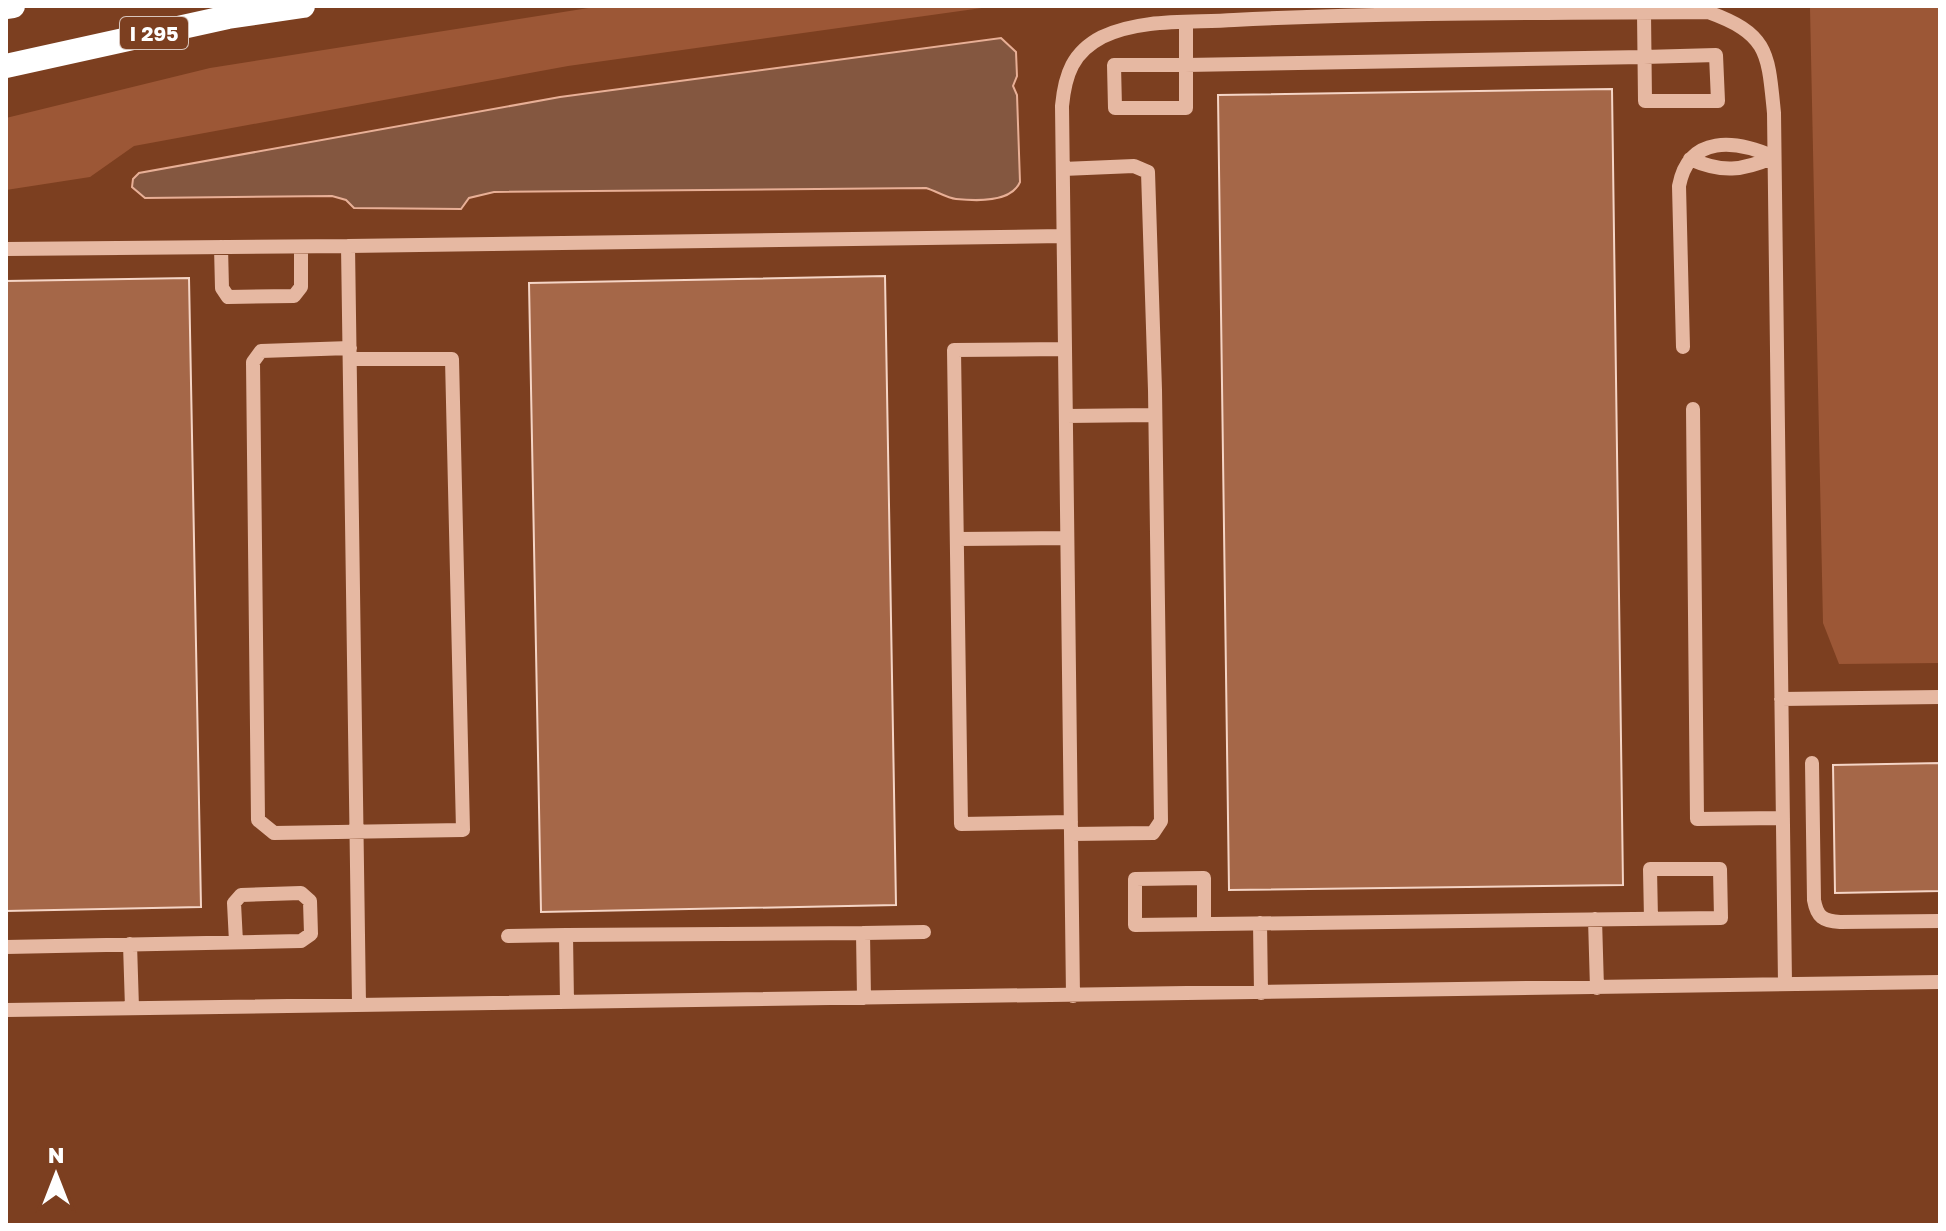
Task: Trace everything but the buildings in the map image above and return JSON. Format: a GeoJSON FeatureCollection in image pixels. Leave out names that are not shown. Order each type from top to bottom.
{"type":"FeatureCollection","features":[{"type":"Feature","properties":{"kind":"highway"},"geometry":{"type":"LineString","coordinates":[[6,7],[13,6]]}},
{"type":"Feature","properties":{"kind":"highway","name":"I 295"},"geometry":{"type":"LineString","coordinates":[[6,66],[228,17],[303,6]]}},
{"type":"Feature","properties":{"kind":"lane"},"geometry":{"type":"LineString","coordinates":[[1073,996],[1063,236],[1064,85],[1071,63],[1085,47],[1130,27],[1289,18],[1708,12],[1730,20],[1760,43],[1769,62],[1774,157],[1785,984]]}},
{"type":"Feature","properties":{"kind":"lane"},"geometry":{"type":"LineString","coordinates":[[1186,23],[1186,65],[1186,108],[1115,108],[1114,65],[1186,65],[1644,57],[1716,55],[1718,101],[1645,101],[1644,57],[1644,13]]}},
{"type":"Feature","properties":{"kind":"lane"},"geometry":{"type":"LineString","coordinates":[[1683,347],[1679,186],[1682,170],[1690,159],[1713,145],[1750,146],[1774,157]]}},
{"type":"Feature","properties":{"kind":"lane"},"geometry":{"type":"LineString","coordinates":[[1690,159],[1712,169],[1740,169],[1774,157]]}},
{"type":"Feature","properties":{"kind":"lane"},"geometry":{"type":"LineString","coordinates":[[1063,169],[1134,166],[1148,172],[1161,821],[1153,833],[961,824],[954,350],[1065,349]]}},
{"type":"Feature","properties":{"kind":"lane"},"geometry":{"type":"LineString","coordinates":[[6,249],[1063,236]]}},
{"type":"Feature","properties":{"kind":"lane"},"geometry":{"type":"LineString","coordinates":[[348,246],[359,1004]]}},
{"type":"Feature","properties":{"kind":"lane"},"geometry":{"type":"LineString","coordinates":[[221,247],[222,288],[228,297],[281,297],[294,296],[301,287],[301,247]]}},
{"type":"Feature","properties":{"kind":"lane"},"geometry":{"type":"LineString","coordinates":[[261,351],[452,359],[463,830],[357,832],[274,833],[258,820],[253,362],[261,351]]}},
{"type":"Feature","properties":{"kind":"lane"},"geometry":{"type":"LineString","coordinates":[[1693,409],[1697,819],[1783,818]]}},
{"type":"Feature","properties":{"kind":"lane"},"geometry":{"type":"LineString","coordinates":[[1066,416],[1155,415]]}},
{"type":"Feature","properties":{"kind":"lane"},"geometry":{"type":"LineString","coordinates":[[957,539],[1067,538]]}},
{"type":"Feature","properties":{"kind":"lane"},"geometry":{"type":"LineString","coordinates":[[1781,699],[1940,697]]}},
{"type":"Feature","properties":{"kind":"lane"},"geometry":{"type":"LineString","coordinates":[[1812,763],[1816,913],[1825,921],[1840,922],[1940,921]]}},
{"type":"Feature","properties":{"kind":"lane"},"geometry":{"type":"LineString","coordinates":[[1204,924],[1204,878],[1135,879],[1135,925],[1204,924],[1260,923],[1595,919],[1651,919],[1721,918],[1720,869],[1650,869],[1651,919]]}},
{"type":"Feature","properties":{"kind":"lane"},"geometry":{"type":"LineString","coordinates":[[6,947],[301,941],[311,934],[310,901],[301,893],[241,895],[234,903],[236,942]]}},
{"type":"Feature","properties":{"kind":"lane"},"geometry":{"type":"LineString","coordinates":[[1595,919],[1597,988]]}},
{"type":"Feature","properties":{"kind":"lane"},"geometry":{"type":"LineString","coordinates":[[1260,923],[1261,993]]}},
{"type":"Feature","properties":{"kind":"lane"},"geometry":{"type":"LineString","coordinates":[[508,936],[924,932]]}},
{"type":"Feature","properties":{"kind":"lane"},"geometry":{"type":"LineString","coordinates":[[863,933],[864,998]]}},
{"type":"Feature","properties":{"kind":"lane"},"geometry":{"type":"LineString","coordinates":[[566,935],[567,1002]]}},
{"type":"Feature","properties":{"kind":"lane"},"geometry":{"type":"LineString","coordinates":[[130,944],[132,1008]]}},
{"type":"Feature","properties":{"kind":"lane"},"geometry":{"type":"LineString","coordinates":[[6,1010],[1940,982]]}},
{"type":"Feature","properties":{"kind":"shaded area"},"geometry":{"type":"Polygon","coordinates":[[[601,6],[996,6],[568,66],[134,146],[90,177],[6,190],[6,118],[210,68],[601,6]]]}},
{"type":"Feature","properties":{"kind":"shaded area"},"geometry":{"type":"Polygon","coordinates":[[[1812,6],[1940,6],[1940,663],[1839,664],[1823,623],[1812,6]]]}},
{"type":"Feature","properties":{"kind":"shaded area"},"geometry":{"type":"Polygon","coordinates":[[[1001,38],[1016,52],[1017,76],[1013,86],[1017,95],[1020,182],[1009,194],[992,199],[956,199],[926,188],[494,192],[469,198],[461,209],[354,208],[346,200],[332,196],[145,198],[132,187],[133,179],[139,173],[560,97],[1001,38]]]}}]}
